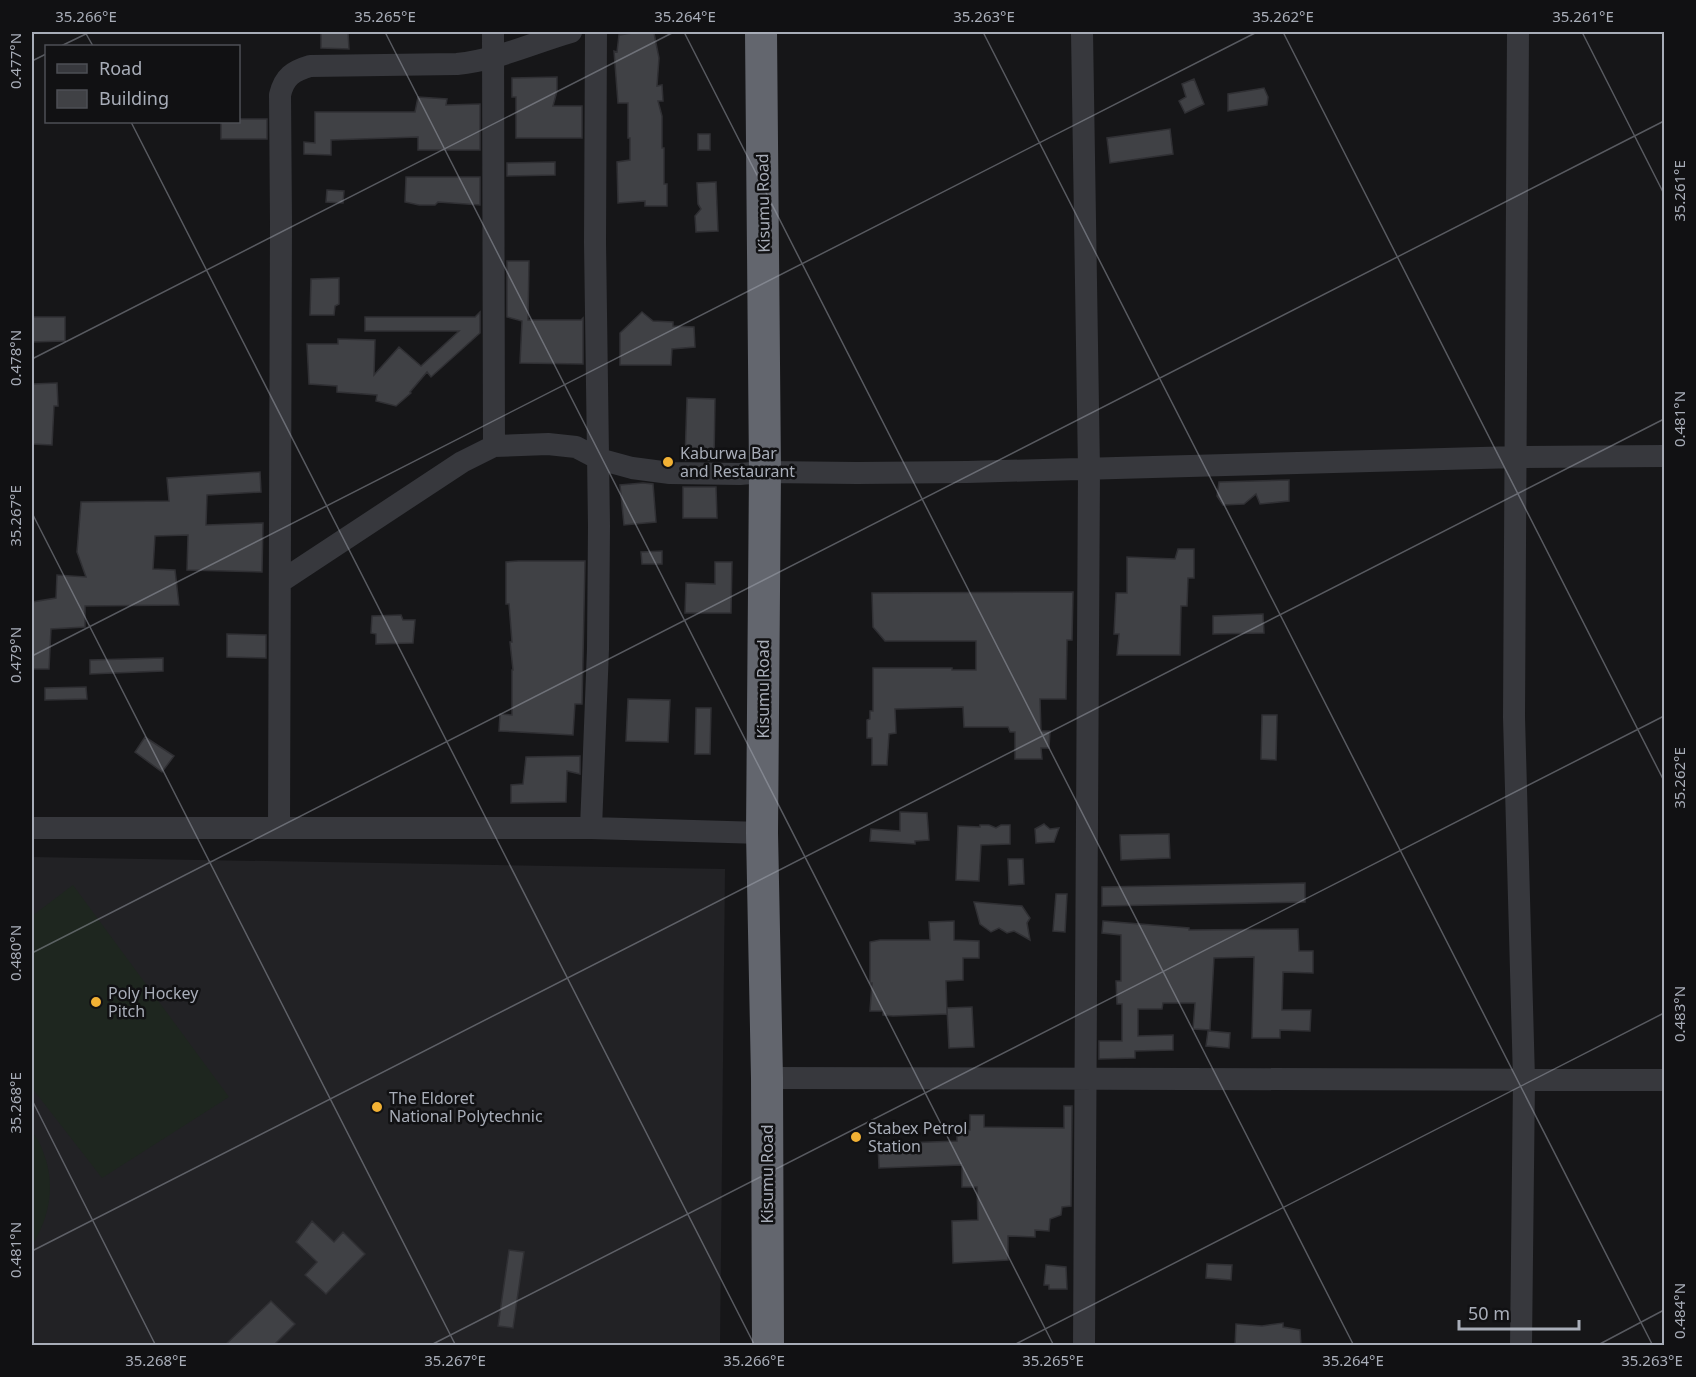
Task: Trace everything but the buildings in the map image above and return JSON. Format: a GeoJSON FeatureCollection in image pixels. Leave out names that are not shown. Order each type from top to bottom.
{"type":"FeatureCollection","features":[{"type":"Feature","properties":{"kind":"highway","name":"Kisumu Road"},"geometry":{"type":"LineString","coordinates":[[761,32],[765,472],[762,833],[767,1078],[768,1346]]}},
{"type":"Feature","properties":{"kind":"street"},"geometry":{"type":"LineString","coordinates":[[493,32],[494,446]]}},
{"type":"Feature","properties":{"kind":"street"},"geometry":{"type":"LineString","coordinates":[[279,827],[280,95],[282,85],[286,78],[295,71],[309,66],[457,64],[494,58],[571,32]]}},
{"type":"Feature","properties":{"kind":"street"},"geometry":{"type":"LineString","coordinates":[[591,828],[598,649],[596,32]]}},
{"type":"Feature","properties":{"kind":"street"},"geometry":{"type":"LineString","coordinates":[[1082,32],[1089,470],[1084,1346]]}},
{"type":"Feature","properties":{"kind":"street"},"geometry":{"type":"LineString","coordinates":[[1518,32],[1514,717],[1524,1079],[1521,1346]]}},
{"type":"Feature","properties":{"kind":"street"},"geometry":{"type":"LineString","coordinates":[[280,582],[462,462],[494,446],[562,445],[576,447],[599,459],[632,468],[670,473],[740,474],[1089,470],[1665,456]]}},
{"type":"Feature","properties":{"kind":"street"},"geometry":{"type":"LineString","coordinates":[[32,828],[591,828],[762,833]]}},
{"type":"Feature","properties":{"kind":"street"},"geometry":{"type":"LineString","coordinates":[[767,1078],[1665,1080]]}},
{"type":"Feature","properties":{"kind":"shaded area","name":"The Eldoret National Polytechnic"},"geometry":{"type":"Polygon","coordinates":[[[32,857],[725,869],[720,1345],[32,1346],[32,857]]]}},
{"type":"Feature","properties":{"kind":"shaded area","name":"Poly Hockey Pitch"},"geometry":{"type":"Polygon","coordinates":[[[73,885],[229,1097],[102,1178],[32,1088],[32,916],[73,885]]]}},
{"type":"Feature","properties":{"kind":"shaded area"},"geometry":{"type":"Polygon","coordinates":[[[32,1132],[46,1160],[50,1194],[46,1215],[32,1246],[32,1132]]]}},
{"type":"Feature","properties":{"kind":"place","name":"Kaburwa Bar and Restaurant"},"geometry":{"type":"Point","coordinates":[668,462]}},
{"type":"Feature","properties":{"kind":"place","name":"Poly Hockey Pitch"},"geometry":{"type":"Point","coordinates":[96,1002]}},
{"type":"Feature","properties":{"kind":"place","name":"The Eldoret National Polytechnic"},"geometry":{"type":"Point","coordinates":[377,1107]}},
{"type":"Feature","properties":{"kind":"place","name":"Stabex Petrol Station"},"geometry":{"type":"Point","coordinates":[856,1137]}}]}
